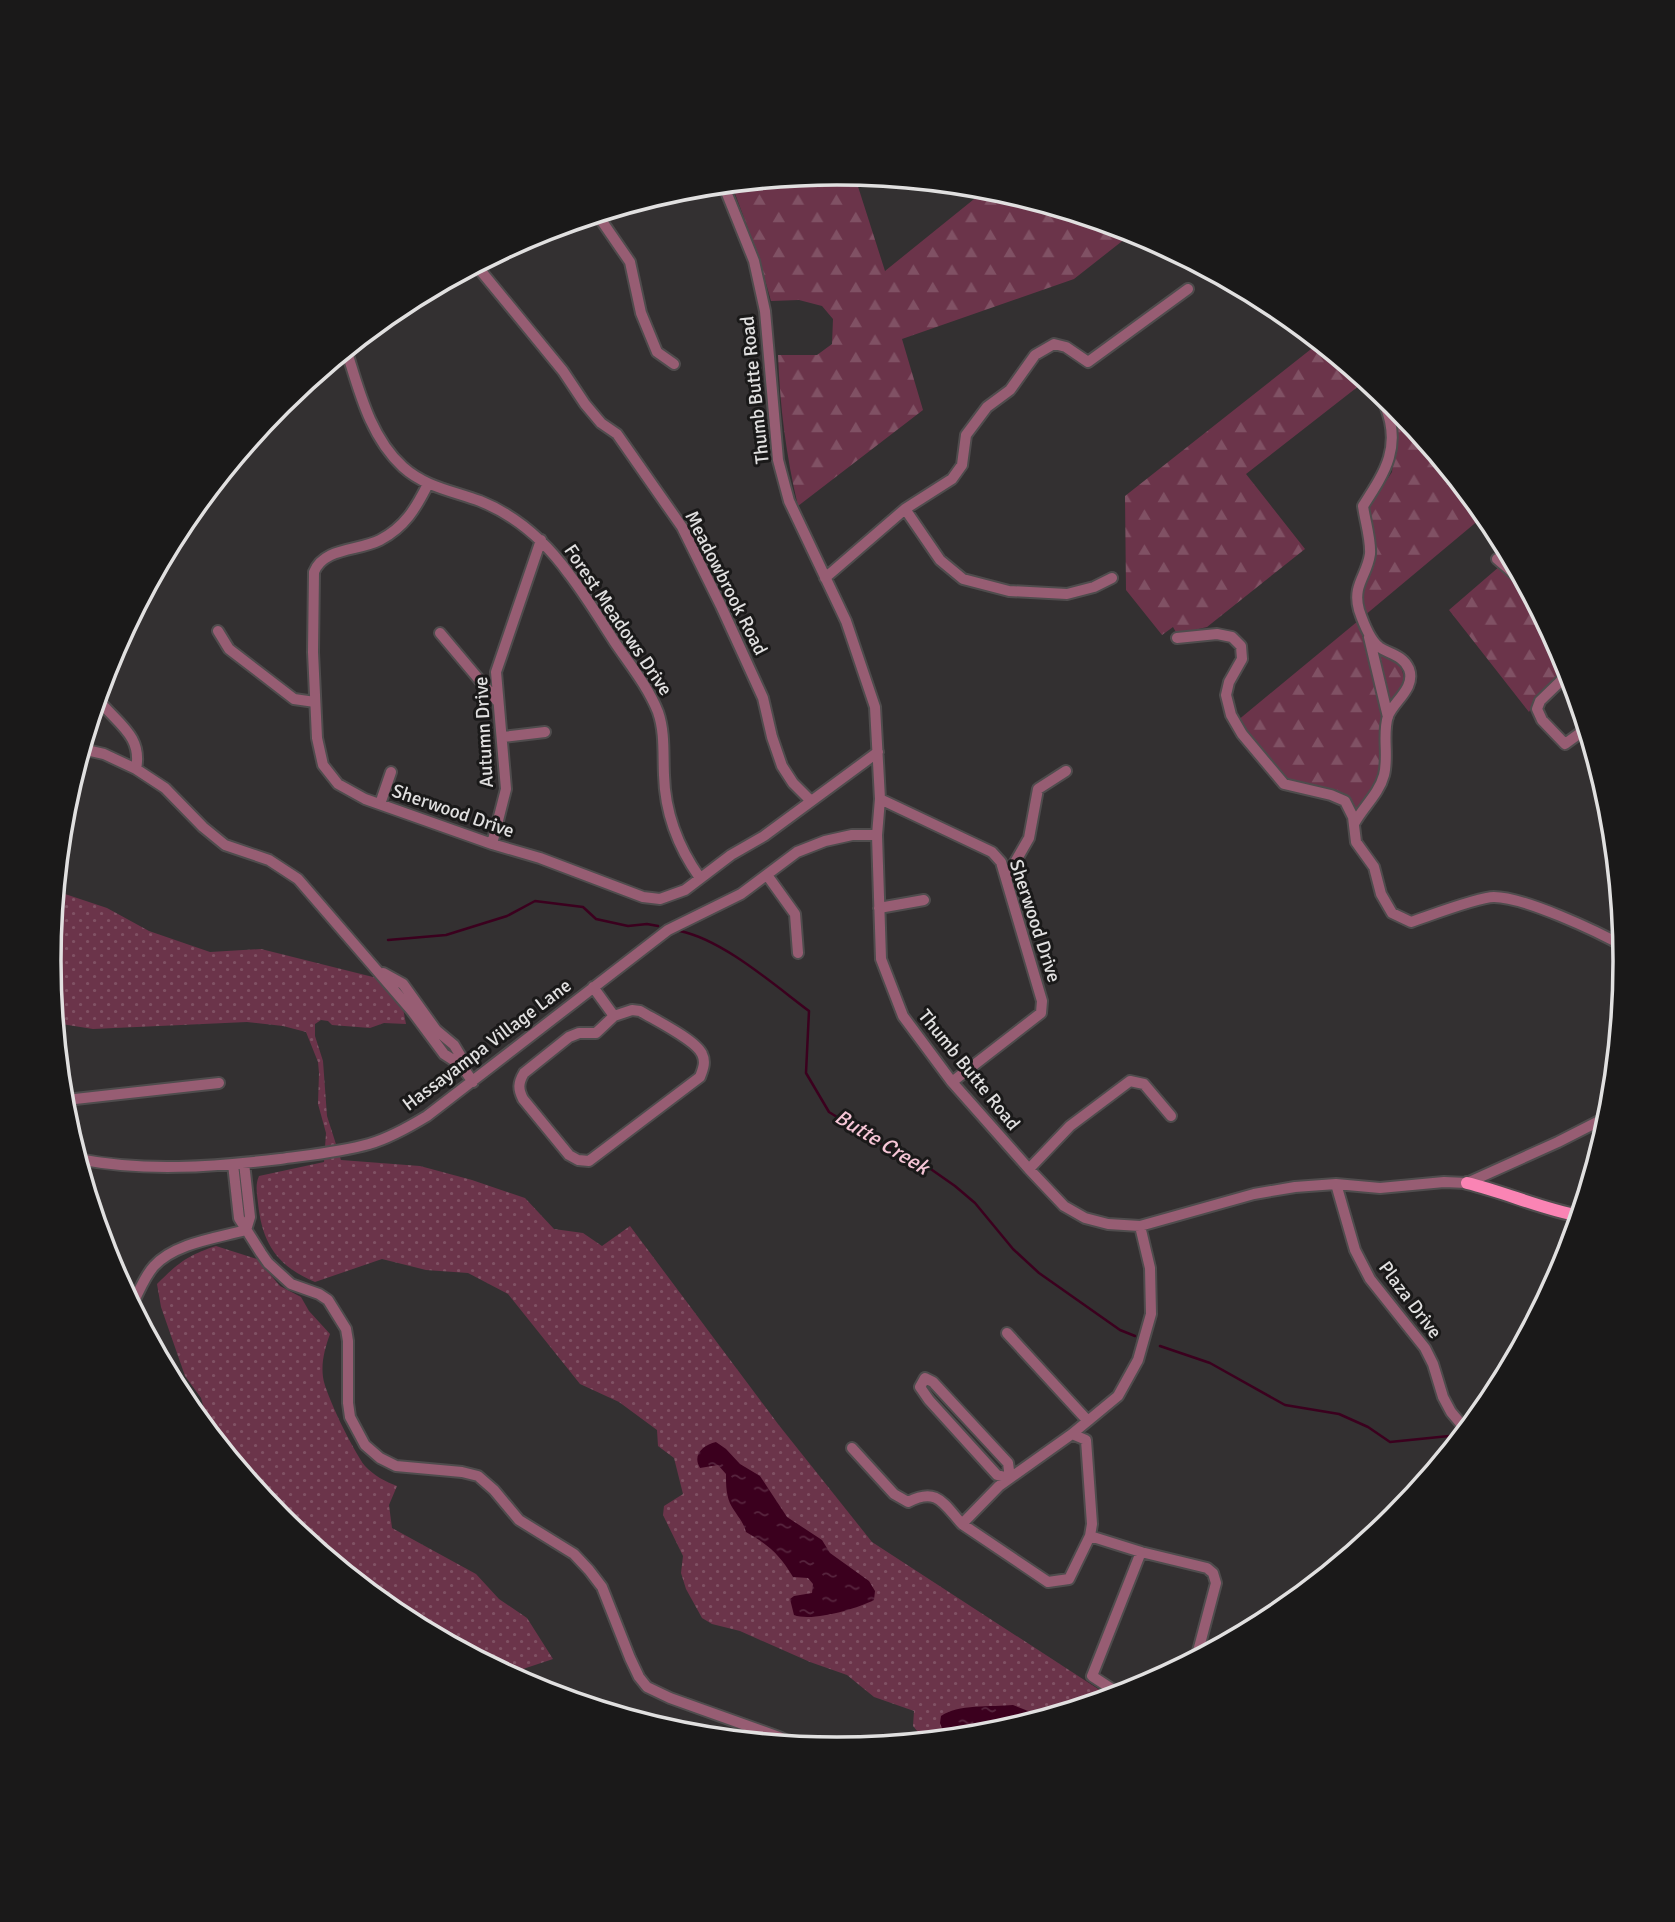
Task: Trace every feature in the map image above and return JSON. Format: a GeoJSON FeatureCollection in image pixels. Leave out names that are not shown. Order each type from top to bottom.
{"type":"FeatureCollection","features":[{"type":"Feature","properties":{"kind":"main road"},"geometry":{"type":"LineString","coordinates":[[1467,1183],[1543,1208],[1572,1214]]}},
{"type":"Feature","properties":{"kind":"street","name":"Thumb Butte Road"},"geometry":{"type":"LineString","coordinates":[[727,193],[754,261],[765,311],[781,471],[789,501],[846,621],[875,707],[880,799],[877,835],[881,959],[902,1016],[952,1082],[1029,1169],[1064,1206],[1085,1218],[1108,1224],[1140,1226],[1254,1194],[1295,1187],[1336,1184],[1380,1188],[1444,1182],[1467,1183],[1597,1122]]}},
{"type":"Feature","properties":{"kind":"street"},"geometry":{"type":"LineString","coordinates":[[602,222],[630,262],[640,313],[657,352],[674,364]]}},
{"type":"Feature","properties":{"kind":"street","name":"Meadowbrook Road"},"geometry":{"type":"LineString","coordinates":[[481,272],[563,371],[585,404],[601,423],[617,434],[682,527],[763,698],[782,766],[793,783],[811,801]]}},
{"type":"Feature","properties":{"kind":"street"},"geometry":{"type":"LineString","coordinates":[[825,578],[905,509],[952,479],[962,465],[966,435],[987,407],[1010,390],[1035,355],[1054,344],[1066,347],[1088,362],[1188,289]]}},
{"type":"Feature","properties":{"kind":"street","name":"Forest Meadows Drive"},"geometry":{"type":"LineString","coordinates":[[349,358],[375,430],[386,449],[402,466],[429,484],[481,502],[530,530],[571,576],[643,684],[658,713],[668,812],[676,838],[700,878]]}},
{"type":"Feature","properties":{"kind":"street"},"geometry":{"type":"LineString","coordinates":[[1354,824],[1360,812],[1377,794],[1385,774],[1388,716],[1356,591],[1370,552],[1363,506],[1383,476],[1389,460],[1392,435],[1386,412]]}},
{"type":"Feature","properties":{"kind":"street","name":"Sherwood Drive"},"geometry":{"type":"LineString","coordinates":[[429,484],[414,512],[401,526],[379,541],[329,555],[317,565],[314,572],[313,652],[317,738],[323,765],[338,784],[380,804],[492,844],[540,858],[643,897],[660,899],[675,895],[878,752]]}},
{"type":"Feature","properties":{"kind":"street"},"geometry":{"type":"LineString","coordinates":[[905,509],[940,560],[963,579],[1009,592],[1067,594],[1094,587],[1112,578]]}},
{"type":"Feature","properties":{"kind":"street","name":"Autumn Drive"},"geometry":{"type":"LineString","coordinates":[[492,844],[506,789],[496,672],[541,540]]}},
{"type":"Feature","properties":{"kind":"street"},"geometry":{"type":"LineString","coordinates":[[1497,559],[1506,567]]}},
{"type":"Feature","properties":{"kind":"street"},"geometry":{"type":"LineString","coordinates":[[218,631],[229,649],[294,699],[315,702]]}},
{"type":"Feature","properties":{"kind":"street"},"geometry":{"type":"LineString","coordinates":[[440,633],[498,702]]}},
{"type":"Feature","properties":{"kind":"street"},"geometry":{"type":"LineString","coordinates":[[1177,638],[1217,634],[1232,637],[1241,646],[1242,659],[1229,682],[1226,695],[1231,715],[1242,734],[1284,784],[1345,801],[1353,817],[1356,842],[1374,867],[1381,894],[1392,913],[1411,922],[1492,897],[1513,900],[1582,926],[1613,941]]}},
{"type":"Feature","properties":{"kind":"street"},"geometry":{"type":"LineString","coordinates":[[1369,634],[1380,647],[1395,654],[1408,668],[1410,677],[1407,689],[1388,716]]}},
{"type":"Feature","properties":{"kind":"street"},"geometry":{"type":"LineString","coordinates":[[1561,680],[1540,701],[1537,709],[1542,720],[1565,744],[1579,734]]}},
{"type":"Feature","properties":{"kind":"street"},"geometry":{"type":"LineString","coordinates":[[104,706],[139,749],[136,769]]}},
{"type":"Feature","properties":{"kind":"street"},"geometry":{"type":"LineString","coordinates":[[503,737],[545,732]]}},
{"type":"Feature","properties":{"kind":"street"},"geometry":{"type":"LineString","coordinates":[[90,752],[104,754],[136,769],[166,789],[225,845],[269,860],[298,878],[377,970],[402,984],[424,1020],[454,1045],[460,1055],[461,1065],[473,1082]]}},
{"type":"Feature","properties":{"kind":"street"},"geometry":{"type":"LineString","coordinates":[[1006,878],[1029,838],[1038,789],[1066,771]]}},
{"type":"Feature","properties":{"kind":"street"},"geometry":{"type":"LineString","coordinates":[[380,804],[391,772]]}},
{"type":"Feature","properties":{"kind":"street","name":"Sherwood Drive"},"geometry":{"type":"LineString","coordinates":[[880,799],[992,852],[1001,862],[1042,1001],[1041,1013],[952,1082]]}},
{"type":"Feature","properties":{"kind":"street","name":"Hassayampa Village Lane"},"geometry":{"type":"LineString","coordinates":[[88,1160],[140,1168],[238,1164],[370,1144],[402,1131],[473,1082],[667,930],[741,894],[797,852],[825,841],[852,835],[877,835]]}},
{"type":"Feature","properties":{"kind":"street"},"geometry":{"type":"LineString","coordinates":[[767,875],[795,914],[798,953]]}},
{"type":"Feature","properties":{"kind":"street"},"geometry":{"type":"LineString","coordinates":[[879,908],[923,900]]}},
{"type":"Feature","properties":{"kind":"street"},"geometry":{"type":"LineString","coordinates":[[593,987],[614,1016]]}},
{"type":"Feature","properties":{"kind":"street"},"geometry":{"type":"LineString","coordinates":[[632,1010],[640,1011],[696,1046],[703,1055],[704,1067],[700,1077],[589,1161],[578,1160],[569,1155],[523,1099],[519,1081],[524,1073],[569,1037],[579,1033],[596,1033],[614,1016],[632,1010]]}},
{"type":"Feature","properties":{"kind":"street"},"geometry":{"type":"LineString","coordinates":[[1029,1169],[1070,1126],[1130,1081],[1144,1084],[1171,1116]]}},
{"type":"Feature","properties":{"kind":"street"},"geometry":{"type":"LineString","coordinates":[[74,1099],[219,1083]]}},
{"type":"Feature","properties":{"kind":"street"},"geometry":{"type":"LineString","coordinates":[[238,1164],[244,1207],[239,1218],[246,1230],[268,1263],[291,1284],[328,1300],[346,1329],[350,1418],[365,1445],[380,1458],[396,1466],[478,1476],[494,1490],[519,1520],[573,1554],[589,1570],[602,1587],[630,1658],[639,1677],[648,1687],[670,1698],[772,1735]]}},
{"type":"Feature","properties":{"kind":"street","name":"Plaza Drive"},"geometry":{"type":"LineString","coordinates":[[1336,1184],[1355,1251],[1370,1279],[1425,1349],[1433,1364],[1443,1397],[1461,1423]]}},
{"type":"Feature","properties":{"kind":"street"},"geometry":{"type":"LineString","coordinates":[[962,1524],[1010,1478],[1072,1434],[1118,1396],[1138,1360],[1151,1314],[1150,1268],[1140,1226]]}},
{"type":"Feature","properties":{"kind":"street"},"geometry":{"type":"LineString","coordinates":[[137,1296],[155,1265],[169,1254],[246,1230]]}},
{"type":"Feature","properties":{"kind":"street"},"geometry":{"type":"LineString","coordinates":[[1007,1333],[1087,1420]]}},
{"type":"Feature","properties":{"kind":"street"},"geometry":{"type":"LineString","coordinates":[[925,1378],[933,1382],[1008,1463],[1010,1478],[997,1475],[929,1400],[920,1387],[925,1378]]}},
{"type":"Feature","properties":{"kind":"street"},"geometry":{"type":"LineString","coordinates":[[852,1448],[894,1494],[908,1502],[922,1494],[938,1497],[962,1524],[1048,1582],[1069,1579],[1090,1536],[1092,1524],[1086,1440],[1072,1434]]}},
{"type":"Feature","properties":{"kind":"street"},"geometry":{"type":"LineString","coordinates":[[1090,1536],[1207,1568],[1213,1573],[1216,1583],[1199,1647]]}},
{"type":"Feature","properties":{"kind":"street"},"geometry":{"type":"LineString","coordinates":[[1110,1688],[1092,1676],[1142,1552]]}},
{"type":"Feature","properties":{"kind":"green space"},"geometry":{"type":"Polygon","coordinates":[[[858,185],[885,271],[976,198],[1038,211],[1124,240],[1074,279],[902,339],[923,410],[798,506],[784,431],[778,355],[817,355],[832,344],[833,319],[822,306],[799,300],[771,301],[758,255],[734,191],[787,186],[858,185]]]}},
{"type":"Feature","properties":{"kind":"green space"},"geometry":{"type":"Polygon","coordinates":[[[1313,347],[1359,386],[1246,474],[1305,549],[1207,627],[1177,634],[1173,627],[1162,635],[1126,590],[1125,496],[1313,347]]]}},
{"type":"Feature","properties":{"kind":"green space"},"geometry":{"type":"Polygon","coordinates":[[[1387,413],[1421,449],[1477,522],[1364,616],[1360,591],[1372,561],[1368,509],[1392,472],[1396,435],[1387,413]]]}},
{"type":"Feature","properties":{"kind":"green space"},"geometry":{"type":"Polygon","coordinates":[[[1500,566],[1512,576],[1560,676],[1536,700],[1529,712],[1449,610],[1500,566]]]}},
{"type":"Feature","properties":{"kind":"green space"},"geometry":{"type":"Polygon","coordinates":[[[1358,621],[1385,710],[1382,771],[1376,788],[1356,812],[1345,796],[1337,790],[1287,781],[1237,721],[1358,621]]]}},
{"type":"Feature","properties":{"kind":"green space"},"geometry":{"type":"Polygon","coordinates":[[[1377,651],[1394,659],[1402,672],[1405,685],[1391,702],[1377,651]]]}},
{"type":"Feature","properties":{"kind":"green space"},"geometry":{"type":"Polygon","coordinates":[[[65,894],[107,908],[149,931],[210,952],[261,949],[381,979],[402,1003],[406,1024],[384,1023],[370,1028],[332,1025],[321,1020],[315,1024],[315,1036],[323,1061],[327,1116],[341,1160],[420,1166],[472,1180],[525,1198],[554,1229],[583,1233],[602,1246],[630,1226],[778,1424],[872,1542],[1101,1691],[1038,1711],[919,1733],[913,1726],[914,1711],[874,1697],[847,1675],[702,1618],[686,1589],[681,1573],[683,1556],[663,1515],[664,1506],[683,1494],[674,1458],[658,1446],[657,1430],[619,1402],[580,1384],[508,1294],[468,1273],[426,1270],[382,1259],[315,1282],[291,1269],[274,1252],[260,1217],[257,1189],[259,1176],[324,1162],[326,1133],[318,1104],[318,1062],[306,1032],[247,1022],[93,1029],[64,1024],[61,961],[65,894]]]}},
{"type":"Feature","properties":{"kind":"green space"},"geometry":{"type":"Polygon","coordinates":[[[216,1246],[257,1259],[280,1286],[301,1297],[309,1311],[330,1334],[323,1360],[325,1385],[354,1449],[365,1466],[380,1478],[397,1486],[389,1505],[392,1528],[476,1574],[499,1599],[527,1618],[553,1659],[521,1670],[449,1633],[365,1577],[326,1545],[254,1473],[204,1409],[201,1398],[185,1376],[161,1307],[157,1284],[184,1260],[216,1246]]]}},
{"type":"Feature","properties":{"kind":"water"},"geometry":{"type":"Polygon","coordinates":[[[716,1442],[740,1464],[760,1476],[787,1517],[822,1540],[830,1553],[869,1581],[875,1591],[874,1600],[846,1611],[822,1616],[794,1615],[790,1599],[812,1593],[813,1584],[808,1578],[793,1577],[773,1551],[746,1532],[729,1499],[726,1474],[718,1465],[700,1468],[697,1459],[700,1451],[716,1442]]]}},
{"type":"Feature","properties":{"kind":"water"},"geometry":{"type":"Polygon","coordinates":[[[1013,1705],[1032,1712],[943,1730],[941,1716],[975,1707],[1013,1705]]]}},
{"type":"Feature","properties":{"kind":"waterway","name":"Butte Creek"},"geometry":{"type":"LineString","coordinates":[[388,940],[446,935],[507,916],[535,901],[583,907],[596,919],[628,926],[658,926]]}},
{"type":"Feature","properties":{"kind":"waterway","name":"Butte Creek"},"geometry":{"type":"LineString","coordinates":[[680,931],[730,953],[809,1011],[806,1073],[829,1112],[877,1142],[925,1165],[955,1186],[975,1203],[1013,1249],[1039,1273],[1120,1330],[1135,1336]]}},
{"type":"Feature","properties":{"kind":"waterway","name":"Butte Creek"},"geometry":{"type":"LineString","coordinates":[[1160,1346],[1210,1363],[1285,1405],[1339,1414],[1368,1427],[1390,1442],[1452,1436]]}}]}
